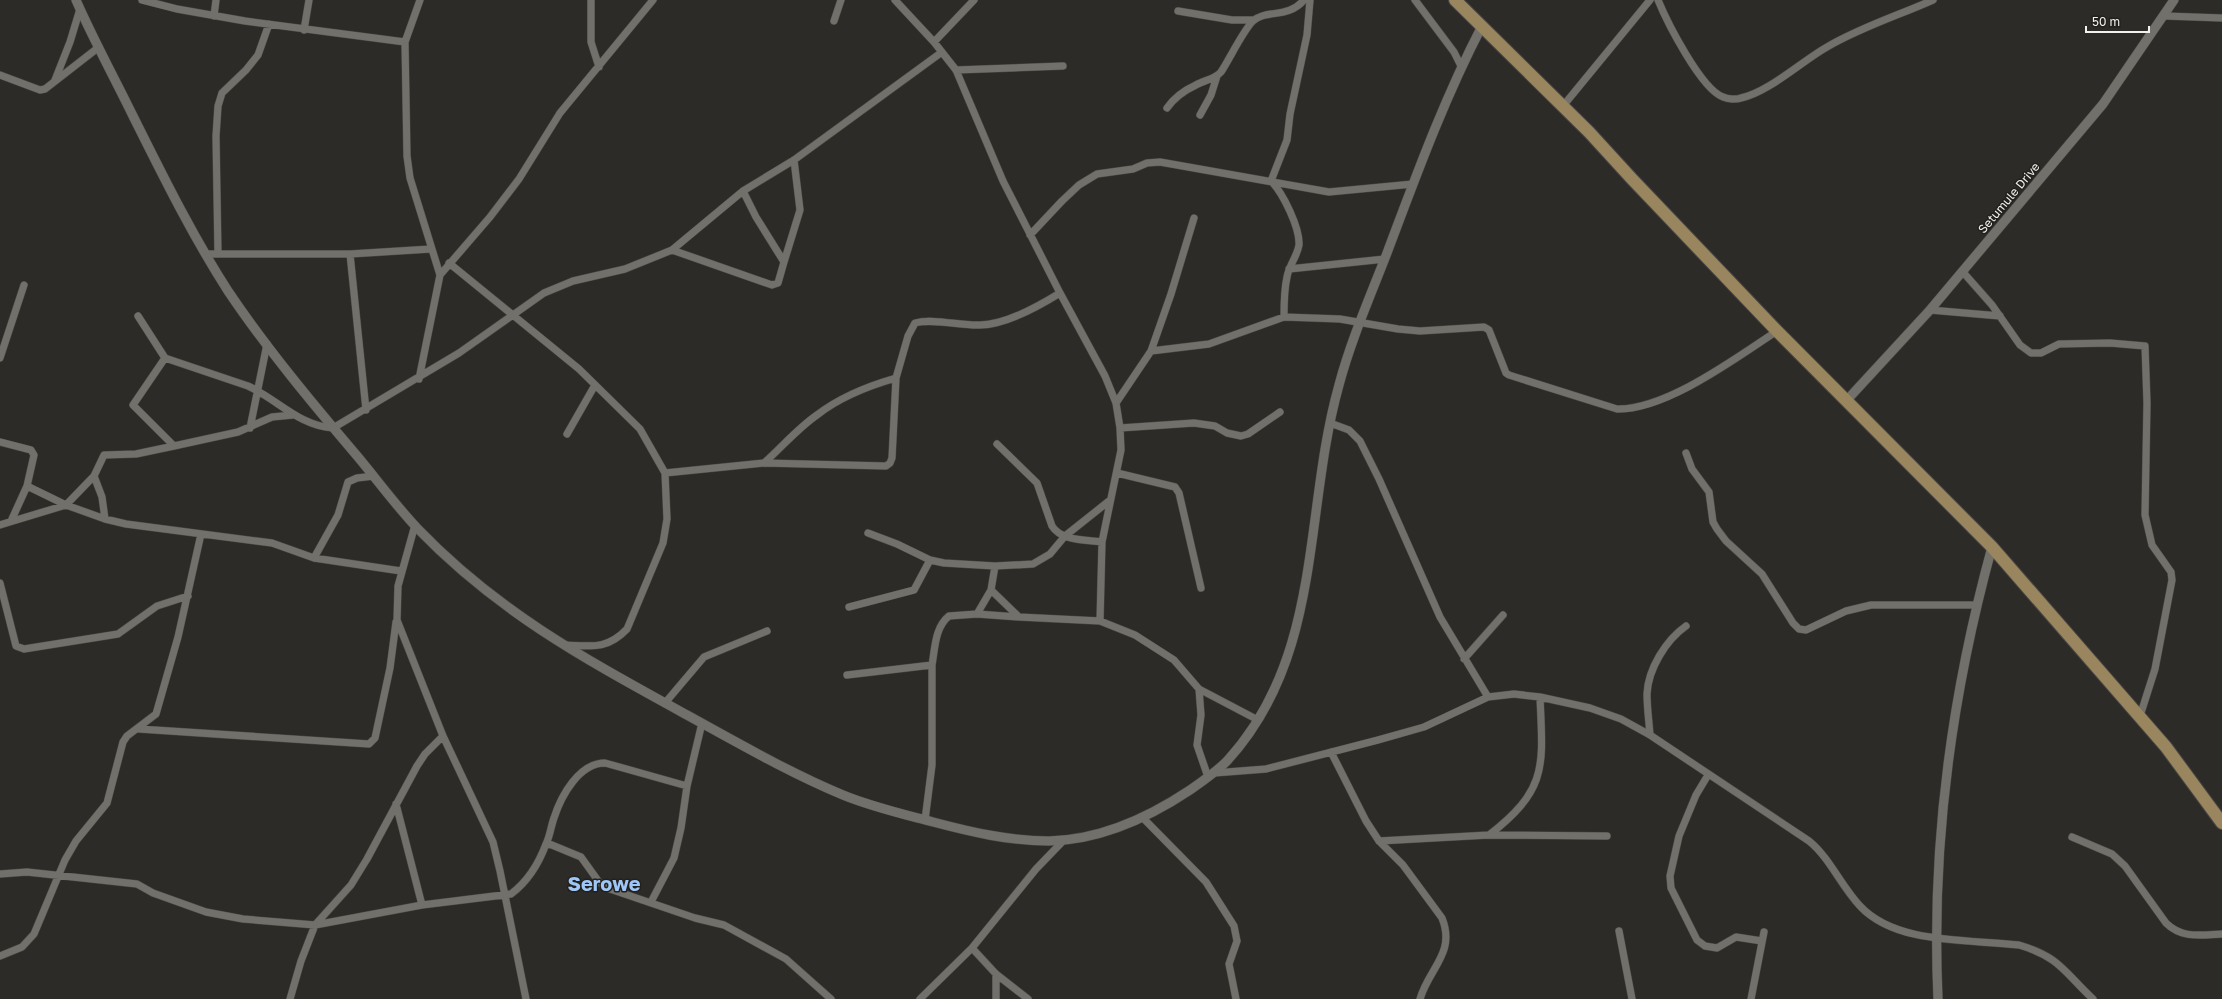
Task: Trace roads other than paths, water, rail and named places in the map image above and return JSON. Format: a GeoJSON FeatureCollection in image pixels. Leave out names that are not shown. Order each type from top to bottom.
{"type":"FeatureCollection","features":[{"type":"Feature","properties":{"kind":"main road"},"geometry":{"type":"LineString","coordinates":[[1455,0],[1589,132],[1777,331],[1992,547],[2166,747],[2222,823]]}},
{"type":"Feature","properties":{"kind":"street"},"geometry":{"type":"LineString","coordinates":[[142,0],[214,16],[304,30],[405,42]]}},
{"type":"Feature","properties":{"kind":"street"},"geometry":{"type":"LineString","coordinates":[[214,16],[216,0]]}},
{"type":"Feature","properties":{"kind":"street"},"geometry":{"type":"LineString","coordinates":[[304,30],[308,0]]}},
{"type":"Feature","properties":{"kind":"street"},"geometry":{"type":"LineString","coordinates":[[420,0],[405,42],[407,156],[410,178],[440,275]]}},
{"type":"Feature","properties":{"kind":"street"},"geometry":{"type":"LineString","coordinates":[[590,0],[591,42],[599,67]]}},
{"type":"Feature","properties":{"kind":"street"},"geometry":{"type":"LineString","coordinates":[[419,379],[440,275],[490,217],[519,179],[560,113],[653,0]]}},
{"type":"Feature","properties":{"kind":"street"},"geometry":{"type":"LineString","coordinates":[[834,21],[841,0]]}},
{"type":"Feature","properties":{"kind":"street"},"geometry":{"type":"LineString","coordinates":[[895,0],[934,42],[956,70],[1003,181],[1060,293],[1102,369],[1116,402],[1120,428],[1121,450],[1109,501],[1102,542],[1100,621]]}},
{"type":"Feature","properties":{"kind":"street"},"geometry":{"type":"LineString","coordinates":[[934,42],[974,0]]}},
{"type":"Feature","properties":{"kind":"street"},"geometry":{"type":"LineString","coordinates":[[1178,11],[1232,20],[1253,20],[1288,12],[1304,0]]}},
{"type":"Feature","properties":{"kind":"street"},"geometry":{"type":"LineString","coordinates":[[1271,181],[1287,140],[1288,123],[1307,35],[1310,0]]}},
{"type":"Feature","properties":{"kind":"street"},"geometry":{"type":"LineString","coordinates":[[1415,0],[1454,52],[1462,66]]}},
{"type":"Feature","properties":{"kind":"street"},"geometry":{"type":"LineString","coordinates":[[1563,106],[1650,0]]}},
{"type":"Feature","properties":{"kind":"street"},"geometry":{"type":"LineString","coordinates":[[1658,0],[1690,60],[1706,85],[1722,97],[1735,99],[1741,98],[1771,84],[1846,37],[1933,0]]}},
{"type":"Feature","properties":{"kind":"street","name":"Setumule Drive"},"geometry":{"type":"LineString","coordinates":[[1847,400],[1930,310],[2103,104],[2165,16],[2174,0]]}},
{"type":"Feature","properties":{"kind":"street"},"geometry":{"type":"LineString","coordinates":[[78,4],[187,224],[205,254],[266,344],[333,428],[414,525],[499,602],[561,645],[778,764],[843,795],[925,820],[996,836],[1041,840],[1064,840],[1107,831],[1143,818],[1211,775],[1227,761],[1258,720],[1269,702],[1289,656],[1303,606],[1330,423],[1340,380],[1359,323],[1413,184],[1462,66],[1482,26]]}},
{"type":"Feature","properties":{"kind":"street"},"geometry":{"type":"LineString","coordinates":[[55,80],[70,42],[78,4]]}},
{"type":"Feature","properties":{"kind":"street"},"geometry":{"type":"LineString","coordinates":[[2165,16],[2222,18]]}},
{"type":"Feature","properties":{"kind":"street"},"geometry":{"type":"LineString","coordinates":[[1200,115],[1211,95],[1217,76],[1253,20]]}},
{"type":"Feature","properties":{"kind":"street"},"geometry":{"type":"LineString","coordinates":[[218,254],[216,136],[218,106],[222,93],[258,55],[269,24]]}},
{"type":"Feature","properties":{"kind":"street"},"geometry":{"type":"LineString","coordinates":[[0,76],[40,90],[46,89],[55,80],[99,47]]}},
{"type":"Feature","properties":{"kind":"street"},"geometry":{"type":"LineString","coordinates":[[138,316],[164,358],[259,391],[293,415],[314,424],[333,428],[419,379],[459,353],[544,293],[557,286],[625,270],[672,250],[743,191],[794,160],[942,52]]}},
{"type":"Feature","properties":{"kind":"street"},"geometry":{"type":"LineString","coordinates":[[956,70],[1063,66]]}},
{"type":"Feature","properties":{"kind":"street"},"geometry":{"type":"LineString","coordinates":[[1167,108],[1190,89],[1217,76]]}},
{"type":"Feature","properties":{"kind":"street"},"geometry":{"type":"LineString","coordinates":[[672,250],[772,285],[778,283],[800,210],[794,160]]}},
{"type":"Feature","properties":{"kind":"street"},"geometry":{"type":"LineString","coordinates":[[1030,235],[1079,185],[1102,173],[1133,169],[1147,163],[1160,162],[1329,192],[1413,184]]}},
{"type":"Feature","properties":{"kind":"street"},"geometry":{"type":"LineString","coordinates":[[1271,181],[1282,196],[1297,231],[1299,244],[1289,269],[1285,285],[1284,316]]}},
{"type":"Feature","properties":{"kind":"street"},"geometry":{"type":"LineString","coordinates":[[743,191],[784,262]]}},
{"type":"Feature","properties":{"kind":"street"},"geometry":{"type":"LineString","coordinates":[[1116,402],[1151,351],[1171,294],[1194,218]]}},
{"type":"Feature","properties":{"kind":"street"},"geometry":{"type":"LineString","coordinates":[[205,254],[350,254],[431,248]]}},
{"type":"Feature","properties":{"kind":"street"},"geometry":{"type":"LineString","coordinates":[[350,254],[366,410]]}},
{"type":"Feature","properties":{"kind":"street"},"geometry":{"type":"LineString","coordinates":[[1289,269],[1385,259]]}},
{"type":"Feature","properties":{"kind":"street"},"geometry":{"type":"LineString","coordinates":[[449,263],[513,314],[595,385],[640,429],[664,473],[666,532],[663,543],[627,628],[618,638],[608,644],[596,646],[561,645]]}},
{"type":"Feature","properties":{"kind":"street"},"geometry":{"type":"LineString","coordinates":[[1962,271],[2000,316],[2020,345],[2031,353],[2041,353],[2060,344],[2110,343],[2145,346],[2147,404],[2145,515],[2152,546],[2171,572],[2172,580],[2155,669],[2140,716]]}},
{"type":"Feature","properties":{"kind":"street"},"geometry":{"type":"LineString","coordinates":[[0,358],[24,285]]}},
{"type":"Feature","properties":{"kind":"street"},"geometry":{"type":"LineString","coordinates":[[664,473],[764,463],[886,466],[890,463],[892,458],[896,378],[908,336],[915,323],[980,325],[997,323],[1041,304],[1060,293]]}},
{"type":"Feature","properties":{"kind":"street"},"geometry":{"type":"LineString","coordinates":[[1930,310],[2000,316]]}},
{"type":"Feature","properties":{"kind":"street"},"geometry":{"type":"LineString","coordinates":[[1151,351],[1209,344],[1284,316],[1317,317],[1398,330],[1420,331],[1484,327],[1489,330],[1506,373],[1509,375],[1605,407],[1623,409],[1650,403],[1712,374],[1777,331]]}},
{"type":"Feature","properties":{"kind":"street"},"geometry":{"type":"LineString","coordinates":[[250,428],[259,391],[266,344]]}},
{"type":"Feature","properties":{"kind":"street"},"geometry":{"type":"LineString","coordinates":[[164,358],[134,405],[174,446]]}},
{"type":"Feature","properties":{"kind":"street"},"geometry":{"type":"LineString","coordinates":[[764,463],[816,416],[832,404],[866,388],[896,378]]}},
{"type":"Feature","properties":{"kind":"street"},"geometry":{"type":"LineString","coordinates":[[566,434],[595,385]]}},
{"type":"Feature","properties":{"kind":"street"},"geometry":{"type":"LineString","coordinates":[[1120,428],[1194,423],[1214,426],[1227,433],[1241,436],[1248,434],[1280,412]]}},
{"type":"Feature","properties":{"kind":"street"},"geometry":{"type":"LineString","coordinates":[[0,524],[66,505],[94,476],[104,455],[136,454],[174,446],[250,428],[272,417],[293,415]]}},
{"type":"Feature","properties":{"kind":"street"},"geometry":{"type":"LineString","coordinates":[[1330,423],[1349,430],[1360,441],[1379,479],[1440,616],[1464,659],[1488,697]]}},
{"type":"Feature","properties":{"kind":"street"},"geometry":{"type":"LineString","coordinates":[[0,442],[31,450],[34,455],[27,486],[12,520]]}},
{"type":"Feature","properties":{"kind":"street"},"geometry":{"type":"LineString","coordinates":[[997,444],[1038,483],[1052,526],[1056,532],[1065,536],[1102,542]]}},
{"type":"Feature","properties":{"kind":"street"},"geometry":{"type":"LineString","coordinates":[[1686,453],[1692,468],[1709,492],[1713,522],[1717,529],[1726,541],[1762,574],[1793,623],[1799,628],[1806,630],[1846,611],[1864,606],[1976,604]]}},
{"type":"Feature","properties":{"kind":"street"},"geometry":{"type":"LineString","coordinates":[[1116,473],[1175,487],[1179,493],[1201,588]]}},
{"type":"Feature","properties":{"kind":"street"},"geometry":{"type":"LineString","coordinates":[[94,476],[102,497],[105,520]]}},
{"type":"Feature","properties":{"kind":"street"},"geometry":{"type":"LineString","coordinates":[[314,558],[338,515],[348,482],[357,478],[374,476]]}},
{"type":"Feature","properties":{"kind":"street"},"geometry":{"type":"LineString","coordinates":[[27,486],[66,505],[105,520],[201,534],[272,542],[314,558],[401,571]]}},
{"type":"Feature","properties":{"kind":"street"},"geometry":{"type":"LineString","coordinates":[[868,533],[897,544],[930,560],[952,564],[994,566],[1034,564],[1050,554],[1065,536],[1109,501]]}},
{"type":"Feature","properties":{"kind":"street"},"geometry":{"type":"LineString","coordinates":[[138,729],[369,744],[374,738],[390,668],[397,620],[396,601],[401,571],[414,525]]}},
{"type":"Feature","properties":{"kind":"street"},"geometry":{"type":"LineString","coordinates":[[0,956],[22,947],[34,934],[58,876],[76,841],[107,803],[121,747],[127,736],[156,714],[188,596],[201,534]]}},
{"type":"Feature","properties":{"kind":"street"},"geometry":{"type":"LineString","coordinates":[[1938,999],[1936,938],[1947,774],[1964,664],[1976,604],[1992,547]]}},
{"type":"Feature","properties":{"kind":"street"},"geometry":{"type":"LineString","coordinates":[[849,607],[914,590],[930,560]]}},
{"type":"Feature","properties":{"kind":"street"},"geometry":{"type":"LineString","coordinates":[[977,614],[991,590],[994,566]]}},
{"type":"Feature","properties":{"kind":"street"},"geometry":{"type":"LineString","coordinates":[[0,583],[16,646],[24,650],[118,634],[157,606],[188,596]]}},
{"type":"Feature","properties":{"kind":"street"},"geometry":{"type":"LineString","coordinates":[[991,590],[1019,617]]}},
{"type":"Feature","properties":{"kind":"street"},"geometry":{"type":"LineString","coordinates":[[925,820],[932,765],[932,665],[938,631],[946,618],[954,614],[1100,621],[1135,635],[1153,645],[1174,660],[1199,689],[1258,720]]}},
{"type":"Feature","properties":{"kind":"street"},"geometry":{"type":"LineString","coordinates":[[1464,659],[1503,615]]}},
{"type":"Feature","properties":{"kind":"street"},"geometry":{"type":"LineString","coordinates":[[397,620],[443,736],[493,842],[526,999]]}},
{"type":"Feature","properties":{"kind":"street"},"geometry":{"type":"LineString","coordinates":[[1650,735],[1647,694],[1649,680],[1655,666],[1673,636],[1686,626]]}},
{"type":"Feature","properties":{"kind":"street"},"geometry":{"type":"LineString","coordinates":[[665,703],[704,657],[767,631]]}},
{"type":"Feature","properties":{"kind":"street"},"geometry":{"type":"LineString","coordinates":[[847,675],[932,665]]}},
{"type":"Feature","properties":{"kind":"street"},"geometry":{"type":"LineString","coordinates":[[1199,689],[1200,715],[1196,745],[1211,775]]}},
{"type":"Feature","properties":{"kind":"street"},"geometry":{"type":"LineString","coordinates":[[1211,775],[1266,769],[1424,726],[1488,697],[1514,694],[1540,697],[1590,708],[1621,719],[1650,735],[1819,849],[1839,880],[1860,906],[1882,924],[1909,934],[1936,938],[2019,945],[2036,950],[2053,959],[2093,999]]}},
{"type":"Feature","properties":{"kind":"street"},"geometry":{"type":"LineString","coordinates":[[1489,835],[1511,818],[1527,800],[1536,784],[1541,752],[1540,697]]}},
{"type":"Feature","properties":{"kind":"street"},"geometry":{"type":"LineString","coordinates":[[651,902],[674,858],[681,828],[687,786],[702,723]]}},
{"type":"Feature","properties":{"kind":"street"},"geometry":{"type":"LineString","coordinates":[[290,999],[301,961],[315,925],[351,884],[367,859],[396,804],[425,754],[443,736]]}},
{"type":"Feature","properties":{"kind":"street"},"geometry":{"type":"LineString","coordinates":[[1331,752],[1366,821],[1379,841],[1403,865],[1442,918],[1445,925],[1447,937],[1444,953],[1420,999]]}},
{"type":"Feature","properties":{"kind":"street"},"geometry":{"type":"LineString","coordinates":[[0,874],[27,872],[137,884],[153,893],[206,912],[243,919],[315,925],[422,905],[505,896],[511,894],[521,885],[534,868],[547,843],[554,817],[564,797],[579,775],[593,764],[605,763],[687,786]]}},
{"type":"Feature","properties":{"kind":"street"},"geometry":{"type":"LineString","coordinates":[[1708,775],[1696,795],[1679,836],[1670,876],[1671,888],[1697,940],[1705,946],[1717,948],[1736,937],[1762,942]]}},
{"type":"Feature","properties":{"kind":"street"},"geometry":{"type":"LineString","coordinates":[[396,804],[422,905]]}},
{"type":"Feature","properties":{"kind":"street"},"geometry":{"type":"LineString","coordinates":[[1143,818],[1206,882],[1234,926],[1237,941],[1229,964],[1236,999]]}},
{"type":"Feature","properties":{"kind":"street"},"geometry":{"type":"LineString","coordinates":[[1379,841],[1489,835],[1607,836]]}},
{"type":"Feature","properties":{"kind":"street"},"geometry":{"type":"LineString","coordinates":[[2072,837],[2112,854],[2121,862],[2174,931],[2192,936],[2222,934]]}},
{"type":"Feature","properties":{"kind":"street"},"geometry":{"type":"LineString","coordinates":[[920,999],[972,948],[1036,869],[1064,840]]}},
{"type":"Feature","properties":{"kind":"street"},"geometry":{"type":"LineString","coordinates":[[547,843],[581,857],[602,885],[695,918],[724,925],[748,938],[786,959],[831,999]]}},
{"type":"Feature","properties":{"kind":"street"},"geometry":{"type":"LineString","coordinates":[[1619,931],[1632,999]]}},
{"type":"Feature","properties":{"kind":"street"},"geometry":{"type":"LineString","coordinates":[[1752,999],[1764,932]]}},
{"type":"Feature","properties":{"kind":"street"},"geometry":{"type":"LineString","coordinates":[[972,948],[996,974],[1028,999]]}},
{"type":"Feature","properties":{"kind":"street"},"geometry":{"type":"LineString","coordinates":[[996,974],[996,999]]}},
{"type":"Feature","properties":{"kind":"district","name":"Serowe"},"geometry":{"type":"Point","coordinates":[604,884]}}]}
